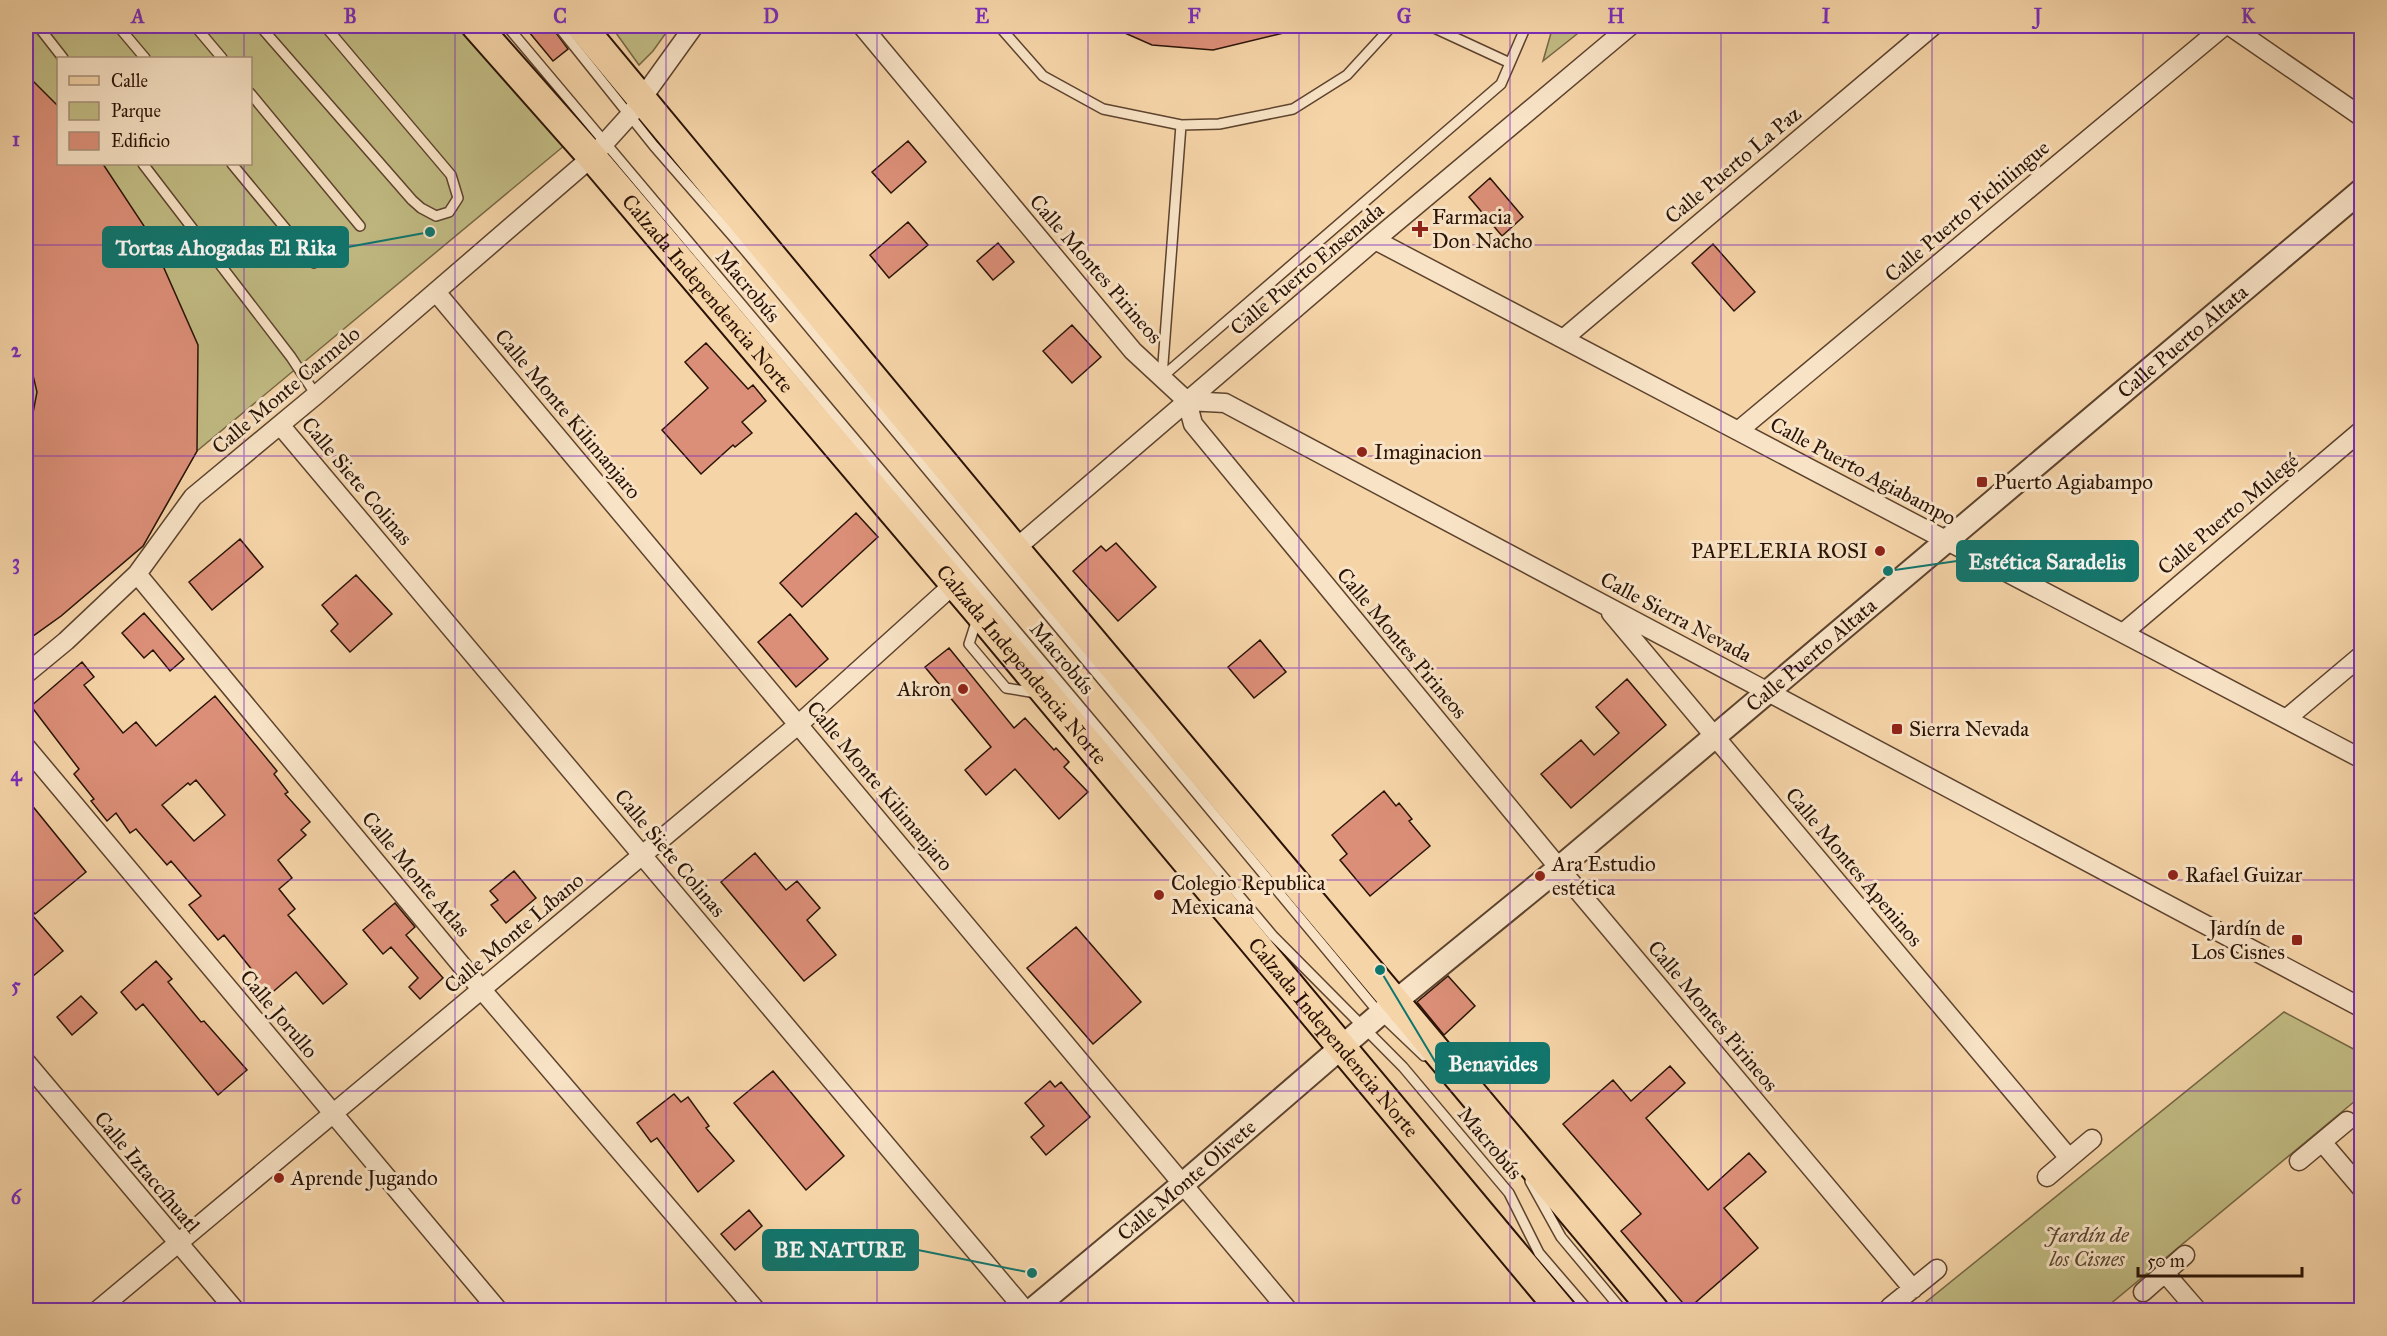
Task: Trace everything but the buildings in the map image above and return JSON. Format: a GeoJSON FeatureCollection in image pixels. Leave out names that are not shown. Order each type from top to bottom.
{"type":"FeatureCollection","features":[{"type":"Feature","properties":{"kind":"main road","name":"Calzada Independencia Norte"},"geometry":{"type":"LineString","coordinates":[[476,26],[598,150],[1046,695],[1561,1311]]}},
{"type":"Feature","properties":{"kind":"main road"},"geometry":{"type":"LineString","coordinates":[[581,26],[636,107],[1015,549],[1379,1014],[1654,1311]]}},
{"type":"Feature","properties":{"kind":"street","name":"Calle Monte Carmelo"},"geometry":{"type":"LineString","coordinates":[[26,674],[66,641],[137,574],[193,497],[316,395],[598,150],[636,107],[693,26]]}},
{"type":"Feature","properties":{"kind":"street","name":"Calle Montes Pirineos"},"geometry":{"type":"LineString","coordinates":[[862,26],[1133,351],[1187,401],[1193,424],[1559,868],[1912,1289]]}},
{"type":"Feature","properties":{"kind":"street","name":"Calle Puerto Ensenada"},"geometry":{"type":"LineString","coordinates":[[1015,549],[1375,240],[1630,26]]}},
{"type":"Feature","properties":{"kind":"street","name":"Calle Puerto La Paz"},"geometry":{"type":"LineString","coordinates":[[1563,339],[1933,26]]}},
{"type":"Feature","properties":{"kind":"street","name":"Calle Puerto Pichilingue"},"geometry":{"type":"LineString","coordinates":[[1738,431],[2224,26]]}},
{"type":"Feature","properties":{"kind":"street"},"geometry":{"type":"LineString","coordinates":[[2230,26],[2361,117]]}},
{"type":"Feature","properties":{"kind":"street","name":"Calle Puerto Altata"},"geometry":{"type":"LineString","coordinates":[[1342,1047],[1715,737],[2361,190]]}},
{"type":"Feature","properties":{"kind":"street","name":"Calle Puerto Agiabampo"},"geometry":{"type":"LineString","coordinates":[[1375,240],[2361,759]]}},
{"type":"Feature","properties":{"kind":"street","name":"Calle Monte Kilimanjaro"},"geometry":{"type":"LineString","coordinates":[[436,292],[1288,1311]]}},
{"type":"Feature","properties":{"kind":"street","name":"Calle Sierra Nevada"},"geometry":{"type":"LineString","coordinates":[[1187,401],[1225,403],[2361,1008]]}},
{"type":"Feature","properties":{"kind":"street","name":"Calle Siete Colinas"},"geometry":{"type":"LineString","coordinates":[[280,425],[1025,1311]]}},
{"type":"Feature","properties":{"kind":"street","name":"Calle Puerto Mulegé"},"geometry":{"type":"LineString","coordinates":[[2123,633],[2361,430]]}},
{"type":"Feature","properties":{"kind":"street","name":"Calle Monte Atlas"},"geometry":{"type":"LineString","coordinates":[[137,574],[482,990],[756,1311]]}},
{"type":"Feature","properties":{"kind":"street","name":"Calle Monte Líbano"},"geometry":{"type":"LineString","coordinates":[[98,1311],[799,724],[954,584]]}},
{"type":"Feature","properties":{"kind":"street","name":"Calle Montes Apeninos"},"geometry":{"type":"LineString","coordinates":[[1604,604],[2069,1158]]}},
{"type":"Feature","properties":{"kind":"street"},"geometry":{"type":"LineString","coordinates":[[2286,719],[2361,655]]}},
{"type":"Feature","properties":{"kind":"street","name":"Calle Jorullo"},"geometry":{"type":"LineString","coordinates":[[26,747],[498,1311]]}},
{"type":"Feature","properties":{"kind":"street","name":"Calle Monte Olivete"},"geometry":{"type":"LineString","coordinates":[[1032,1311],[1342,1047]]}},
{"type":"Feature","properties":{"kind":"street","name":"Calle Iztaccíhuatl"},"geometry":{"type":"LineString","coordinates":[[26,1062],[235,1311]]}},
{"type":"Feature","properties":{"kind":"street"},"geometry":{"type":"LineString","coordinates":[[2299,1161],[2347,1121]]}},
{"type":"Feature","properties":{"kind":"street"},"geometry":{"type":"LineString","coordinates":[[2047,1177],[2092,1140]]}},
{"type":"Feature","properties":{"kind":"street"},"geometry":{"type":"LineString","coordinates":[[2322,1142],[2361,1189]]}},
{"type":"Feature","properties":{"kind":"street"},"geometry":{"type":"LineString","coordinates":[[2143,1292],[2185,1255]]}},
{"type":"Feature","properties":{"kind":"street"},"geometry":{"type":"LineString","coordinates":[[1890,1307],[1937,1269]]}},
{"type":"Feature","properties":{"kind":"street"},"geometry":{"type":"LineString","coordinates":[[2165,1273],[2197,1311]]}},
{"type":"Feature","properties":{"kind":"lane"},"geometry":{"type":"LineString","coordinates":[[38,26],[62,57]]}},
{"type":"Feature","properties":{"kind":"lane"},"geometry":{"type":"LineString","coordinates":[[118,26],[144,57]]}},
{"type":"Feature","properties":{"kind":"lane"},"geometry":{"type":"LineString","coordinates":[[195,26],[221,57]]}},
{"type":"Feature","properties":{"kind":"lane"},"geometry":{"type":"LineString","coordinates":[[260,26],[412,200],[436,216],[449,212],[458,198],[451,175],[325,26]]}},
{"type":"Feature","properties":{"kind":"lane","name":"Macrobús"},"geometry":{"type":"LineString","coordinates":[[507,26],[598,150],[1273,936],[1379,1014],[1403,1067],[1509,1194],[1539,1253],[1588,1311]]}},
{"type":"Feature","properties":{"kind":"lane","name":"Macrobús"},"geometry":{"type":"LineString","coordinates":[[558,26],[636,107],[1379,1014],[1431,1065]]}},
{"type":"Feature","properties":{"kind":"lane"},"geometry":{"type":"LineString","coordinates":[[999,26],[1043,76],[1102,109],[1181,125],[1219,124],[1293,109],[1347,75],[1392,26]]}},
{"type":"Feature","properties":{"kind":"lane"},"geometry":{"type":"LineString","coordinates":[[1430,26],[1510,63]]}},
{"type":"Feature","properties":{"kind":"lane"},"geometry":{"type":"LineString","coordinates":[[1162,377],[1501,84],[1526,26]]}},
{"type":"Feature","properties":{"kind":"lane"},"geometry":{"type":"LineString","coordinates":[[252,95],[360,226]]}},
{"type":"Feature","properties":{"kind":"lane"},"geometry":{"type":"LineString","coordinates":[[1162,377],[1181,125]]}},
{"type":"Feature","properties":{"kind":"lane"},"geometry":{"type":"LineString","coordinates":[[144,165],[291,357],[316,395]]}},
{"type":"Feature","properties":{"kind":"lane"},"geometry":{"type":"LineString","coordinates":[[233,165],[314,263]]}},
{"type":"Feature","properties":{"kind":"lane","name":"Macrobús"},"geometry":{"type":"LineString","coordinates":[[1523,1173],[1531,1182],[1561,1237],[1622,1311]]}},
{"type":"Feature","properties":{"kind":"green space"},"geometry":{"type":"Polygon","coordinates":[[[26,26],[458,26],[565,145],[197,451],[143,546],[61,616],[26,641],[26,26]]]}},
{"type":"Feature","properties":{"kind":"green space"},"geometry":{"type":"Polygon","coordinates":[[[611,26],[664,26],[668,30],[653,51],[639,65],[611,26]]]}},
{"type":"Feature","properties":{"kind":"green space"},"geometry":{"type":"Polygon","coordinates":[[[1553,26],[1587,26],[1543,61],[1553,26]]]}},
{"type":"Feature","properties":{"kind":"green space","name":"Jardín de los Cisnes"},"geometry":{"type":"Polygon","coordinates":[[[2284,1012],[2361,1053],[2361,1096],[2103,1310],[1916,1310],[2284,1012]]]}},
{"type":"Feature","properties":{"kind":"place","name":"Farmacia Don Nacho"},"geometry":{"type":"Point","coordinates":[1420,229]}},
{"type":"Feature","properties":{"kind":"place","name":"Tortas Ahogadas El Rika"},"geometry":{"type":"Point","coordinates":[430,232]}},
{"type":"Feature","properties":{"kind":"place","name":"Imaginacion"},"geometry":{"type":"Point","coordinates":[1362,452]}},
{"type":"Feature","properties":{"kind":"place","name":"Puerto Agiabampo"},"geometry":{"type":"Point","coordinates":[1982,482]}},
{"type":"Feature","properties":{"kind":"place","name":"PAPELERIA ROSI"},"geometry":{"type":"Point","coordinates":[1880,551]}},
{"type":"Feature","properties":{"kind":"place","name":"Estética Saradelis"},"geometry":{"type":"Point","coordinates":[1888,571]}},
{"type":"Feature","properties":{"kind":"place","name":"Akron"},"geometry":{"type":"Point","coordinates":[963,689]}},
{"type":"Feature","properties":{"kind":"place","name":"Sierra Nevada"},"geometry":{"type":"Point","coordinates":[1897,729]}},
{"type":"Feature","properties":{"kind":"place","name":"Rafael Guizar"},"geometry":{"type":"Point","coordinates":[2173,875]}},
{"type":"Feature","properties":{"kind":"place","name":"Ara Estudio estética"},"geometry":{"type":"Point","coordinates":[1540,876]}},
{"type":"Feature","properties":{"kind":"place","name":"Colegio Republica Mexicana"},"geometry":{"type":"Point","coordinates":[1159,895]}},
{"type":"Feature","properties":{"kind":"place","name":"Jardín de Los Cisnes"},"geometry":{"type":"Point","coordinates":[2297,940]}},
{"type":"Feature","properties":{"kind":"place","name":"Benavides"},"geometry":{"type":"Point","coordinates":[1380,970]}},
{"type":"Feature","properties":{"kind":"place","name":"Aprende Jugando"},"geometry":{"type":"Point","coordinates":[279,1178]}},
{"type":"Feature","properties":{"kind":"place","name":"BE NATURE"},"geometry":{"type":"Point","coordinates":[1032,1273]}}]}
